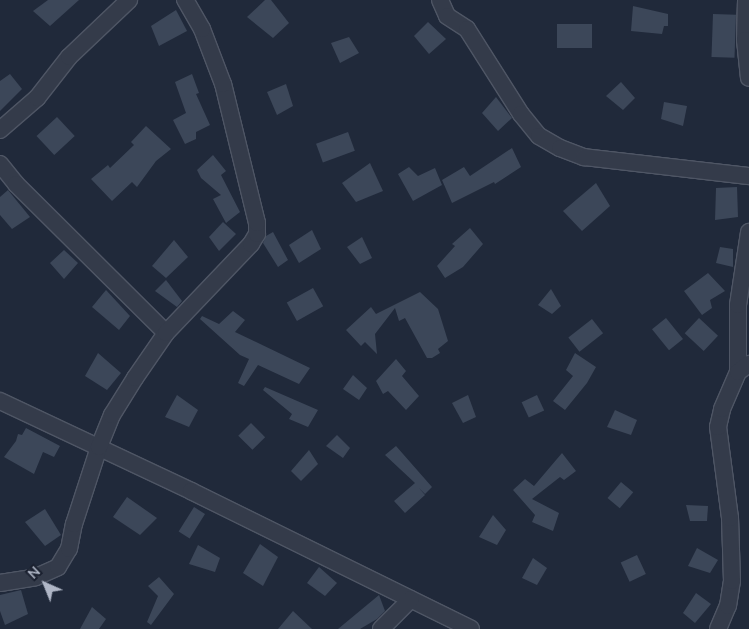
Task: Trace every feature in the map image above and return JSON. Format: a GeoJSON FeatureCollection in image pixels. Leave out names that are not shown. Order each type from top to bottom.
{"type":"FeatureCollection","features":[{"type":"Feature","properties":{"kind":"street"},"geometry":{"type":"LineString","coordinates":[[0,130],[37,98],[69,57],[129,0]]}},
{"type":"Feature","properties":{"kind":"street"},"geometry":{"type":"LineString","coordinates":[[0,583],[36,577],[58,567],[69,549],[74,524],[99,447],[112,415],[134,378],[166,333],[251,244],[257,234],[257,223],[223,84],[202,29],[185,0]]}},
{"type":"Feature","properties":{"kind":"street"},"geometry":{"type":"LineString","coordinates":[[440,0],[447,16],[467,29],[521,114],[539,136],[546,140],[584,156],[749,176]]}},
{"type":"Feature","properties":{"kind":"street"},"geometry":{"type":"LineString","coordinates":[[746,0],[745,40],[749,78]]}},
{"type":"Feature","properties":{"kind":"street"},"geometry":{"type":"LineString","coordinates":[[0,164],[16,184],[166,333]]}},
{"type":"Feature","properties":{"kind":"street"},"geometry":{"type":"LineString","coordinates":[[718,629],[728,606],[732,581],[730,518],[718,427],[722,409],[743,368],[738,305],[749,232]]}},
{"type":"Feature","properties":{"kind":"street"},"geometry":{"type":"LineString","coordinates":[[0,401],[99,447],[471,629]]}},
{"type":"Feature","properties":{"kind":"street"},"geometry":{"type":"LineString","coordinates":[[381,629],[411,599]]}},
{"type":"Feature","properties":{"kind":"building"},"geometry":{"type":"Polygon","coordinates":[[[48,0],[79,0],[50,26],[33,11],[48,0]]]}},
{"type":"Feature","properties":{"kind":"building"},"geometry":{"type":"Polygon","coordinates":[[[265,0],[271,0],[289,23],[273,38],[247,17],[265,0]]]}},
{"type":"Feature","properties":{"kind":"building"},"geometry":{"type":"Polygon","coordinates":[[[633,6],[668,14],[668,26],[664,26],[662,34],[631,31],[633,6]]]}},
{"type":"Feature","properties":{"kind":"building"},"geometry":{"type":"Polygon","coordinates":[[[176,10],[187,31],[159,46],[151,26],[176,10]]]}},
{"type":"Feature","properties":{"kind":"building"},"geometry":{"type":"Polygon","coordinates":[[[713,14],[736,15],[734,58],[711,57],[713,14]]]}},
{"type":"Feature","properties":{"kind":"building"},"geometry":{"type":"Polygon","coordinates":[[[428,22],[446,39],[429,54],[414,36],[428,22]]]}},
{"type":"Feature","properties":{"kind":"building"},"geometry":{"type":"Polygon","coordinates":[[[557,24],[592,24],[592,48],[557,48],[557,24]]]}},
{"type":"Feature","properties":{"kind":"building"},"geometry":{"type":"Polygon","coordinates":[[[349,37],[359,53],[340,63],[331,43],[349,37]]]}},
{"type":"Feature","properties":{"kind":"building"},"geometry":{"type":"Polygon","coordinates":[[[10,74],[22,89],[0,111],[0,81],[10,74]]]}},
{"type":"Feature","properties":{"kind":"building"},"geometry":{"type":"Polygon","coordinates":[[[192,74],[199,93],[196,94],[210,125],[196,132],[196,139],[185,144],[173,120],[186,113],[175,82],[192,74]]]}},
{"type":"Feature","properties":{"kind":"building"},"geometry":{"type":"Polygon","coordinates":[[[621,82],[635,98],[623,110],[606,96],[621,82]]]}},
{"type":"Feature","properties":{"kind":"building"},"geometry":{"type":"Polygon","coordinates":[[[286,84],[293,106],[277,115],[267,92],[286,84]]]}},
{"type":"Feature","properties":{"kind":"building"},"geometry":{"type":"Polygon","coordinates":[[[496,97],[512,118],[498,131],[482,113],[496,97]]]}},
{"type":"Feature","properties":{"kind":"building"},"geometry":{"type":"Polygon","coordinates":[[[664,102],[687,106],[683,126],[661,119],[664,102]]]}},
{"type":"Feature","properties":{"kind":"building"},"geometry":{"type":"Polygon","coordinates":[[[57,117],[75,136],[54,155],[37,136],[57,117]]]}},
{"type":"Feature","properties":{"kind":"building"},"geometry":{"type":"Polygon","coordinates":[[[146,126],[171,149],[156,161],[137,187],[132,182],[112,201],[91,179],[108,165],[110,168],[134,145],[131,142],[146,126]]]}},
{"type":"Feature","properties":{"kind":"building"},"geometry":{"type":"Polygon","coordinates":[[[348,132],[355,151],[323,162],[316,144],[348,132]]]}},
{"type":"Feature","properties":{"kind":"building"},"geometry":{"type":"Polygon","coordinates":[[[512,148],[521,167],[495,184],[494,182],[452,203],[442,180],[464,167],[470,176],[512,148]]]}},
{"type":"Feature","properties":{"kind":"building"},"geometry":{"type":"Polygon","coordinates":[[[213,155],[226,171],[221,175],[240,212],[226,223],[213,199],[221,195],[201,178],[197,170],[213,155]]]}},
{"type":"Feature","properties":{"kind":"building"},"geometry":{"type":"Polygon","coordinates":[[[370,163],[383,191],[356,202],[342,183],[370,163]]]}},
{"type":"Feature","properties":{"kind":"building"},"geometry":{"type":"Polygon","coordinates":[[[409,167],[418,176],[435,168],[442,185],[413,201],[398,174],[409,167]]]}},
{"type":"Feature","properties":{"kind":"building"},"geometry":{"type":"Polygon","coordinates":[[[596,183],[610,206],[582,231],[563,211],[596,183]]]}},
{"type":"Feature","properties":{"kind":"building"},"geometry":{"type":"Polygon","coordinates":[[[737,187],[738,217],[715,220],[716,188],[737,187]]]}},
{"type":"Feature","properties":{"kind":"building"},"geometry":{"type":"Polygon","coordinates":[[[8,190],[30,217],[12,229],[0,215],[0,197],[8,190]]]}},
{"type":"Feature","properties":{"kind":"building"},"geometry":{"type":"Polygon","coordinates":[[[223,222],[236,234],[219,251],[209,237],[223,222]]]}},
{"type":"Feature","properties":{"kind":"building"},"geometry":{"type":"Polygon","coordinates":[[[470,228],[483,244],[463,267],[445,278],[437,266],[455,246],[452,244],[470,228]]]}},
{"type":"Feature","properties":{"kind":"building"},"geometry":{"type":"Polygon","coordinates":[[[312,230],[321,249],[299,263],[289,245],[312,230]]]}},
{"type":"Feature","properties":{"kind":"building"},"geometry":{"type":"Polygon","coordinates":[[[273,232],[288,260],[278,267],[263,243],[266,236],[273,232]]]}},
{"type":"Feature","properties":{"kind":"building"},"geometry":{"type":"Polygon","coordinates":[[[362,237],[372,258],[360,264],[347,247],[362,237]]]}},
{"type":"Feature","properties":{"kind":"building"},"geometry":{"type":"Polygon","coordinates":[[[174,240],[188,257],[166,278],[152,266],[174,240]]]}},
{"type":"Feature","properties":{"kind":"building"},"geometry":{"type":"Polygon","coordinates":[[[720,247],[733,249],[733,267],[716,263],[720,247]]]}},
{"type":"Feature","properties":{"kind":"building"},"geometry":{"type":"Polygon","coordinates":[[[64,250],[78,263],[64,279],[50,263],[64,250]]]}},
{"type":"Feature","properties":{"kind":"building"},"geometry":{"type":"Polygon","coordinates":[[[708,273],[725,291],[710,300],[712,308],[702,315],[684,291],[708,273]]]}},
{"type":"Feature","properties":{"kind":"building"},"geometry":{"type":"Polygon","coordinates":[[[166,280],[182,301],[177,307],[155,291],[166,280]]]}},
{"type":"Feature","properties":{"kind":"building"},"geometry":{"type":"Polygon","coordinates":[[[313,288],[323,306],[297,321],[287,303],[313,288]]]}},
{"type":"Feature","properties":{"kind":"building"},"geometry":{"type":"Polygon","coordinates":[[[551,289],[561,306],[552,314],[538,305],[551,289]]]}},
{"type":"Feature","properties":{"kind":"building"},"geometry":{"type":"Polygon","coordinates":[[[106,290],[130,316],[119,330],[92,307],[106,290]]]}},
{"type":"Feature","properties":{"kind":"building"},"geometry":{"type":"Polygon","coordinates":[[[420,292],[438,309],[448,341],[438,349],[440,353],[432,358],[427,358],[405,318],[399,321],[395,308],[375,334],[377,354],[365,342],[361,346],[346,330],[371,307],[376,314],[420,292]]]}},
{"type":"Feature","properties":{"kind":"building"},"geometry":{"type":"Polygon","coordinates":[[[233,311],[245,320],[235,332],[310,368],[299,384],[258,365],[244,386],[238,383],[249,359],[240,355],[200,319],[202,316],[219,324],[233,311]]]}},
{"type":"Feature","properties":{"kind":"building"},"geometry":{"type":"Polygon","coordinates":[[[666,318],[683,339],[669,350],[652,329],[666,318]]]}},
{"type":"Feature","properties":{"kind":"building"},"geometry":{"type":"Polygon","coordinates":[[[699,318],[718,336],[704,351],[685,333],[699,318]]]}},
{"type":"Feature","properties":{"kind":"building"},"geometry":{"type":"Polygon","coordinates":[[[592,319],[603,333],[579,352],[568,337],[592,319]]]}},
{"type":"Feature","properties":{"kind":"building"},"geometry":{"type":"Polygon","coordinates":[[[98,353],[121,373],[107,390],[85,376],[98,353]]]}},
{"type":"Feature","properties":{"kind":"building"},"geometry":{"type":"Polygon","coordinates":[[[575,353],[596,367],[587,383],[565,410],[553,401],[573,376],[566,370],[575,353]]]}},
{"type":"Feature","properties":{"kind":"building"},"geometry":{"type":"Polygon","coordinates":[[[396,359],[406,371],[402,376],[419,396],[406,410],[388,391],[383,394],[376,381],[396,359]]]}},
{"type":"Feature","properties":{"kind":"building"},"geometry":{"type":"Polygon","coordinates":[[[353,375],[367,388],[359,400],[343,389],[353,375]]]}},
{"type":"Feature","properties":{"kind":"building"},"geometry":{"type":"Polygon","coordinates":[[[265,387],[318,410],[308,427],[289,419],[292,414],[263,390],[265,387]]]}},
{"type":"Feature","properties":{"kind":"building"},"geometry":{"type":"Polygon","coordinates":[[[177,395],[198,410],[189,427],[165,417],[177,395]]]}},
{"type":"Feature","properties":{"kind":"building"},"geometry":{"type":"Polygon","coordinates":[[[468,395],[476,417],[463,423],[452,403],[468,395]]]}},
{"type":"Feature","properties":{"kind":"building"},"geometry":{"type":"Polygon","coordinates":[[[537,395],[544,410],[529,418],[522,402],[537,395]]]}},
{"type":"Feature","properties":{"kind":"building"},"geometry":{"type":"Polygon","coordinates":[[[615,410],[637,420],[631,435],[607,427],[615,410]]]}},
{"type":"Feature","properties":{"kind":"building"},"geometry":{"type":"Polygon","coordinates":[[[251,423],[265,437],[252,450],[238,436],[251,423]]]}},
{"type":"Feature","properties":{"kind":"building"},"geometry":{"type":"Polygon","coordinates":[[[26,428],[60,446],[54,457],[43,452],[34,474],[4,457],[16,441],[18,434],[22,435],[26,428]]]}},
{"type":"Feature","properties":{"kind":"building"},"geometry":{"type":"Polygon","coordinates":[[[337,435],[350,448],[343,458],[326,446],[337,435]]]}},
{"type":"Feature","properties":{"kind":"building"},"geometry":{"type":"Polygon","coordinates":[[[396,446],[432,487],[425,494],[419,488],[425,495],[405,513],[394,501],[415,483],[385,455],[396,446]]]}},
{"type":"Feature","properties":{"kind":"building"},"geometry":{"type":"Polygon","coordinates":[[[309,450],[318,464],[301,481],[291,471],[309,450]]]}},
{"type":"Feature","properties":{"kind":"building"},"geometry":{"type":"Polygon","coordinates":[[[562,453],[576,471],[564,480],[560,477],[532,499],[559,513],[553,531],[532,522],[535,515],[513,490],[525,479],[534,486],[562,453]]]}},
{"type":"Feature","properties":{"kind":"building"},"geometry":{"type":"Polygon","coordinates":[[[621,482],[633,492],[620,508],[608,498],[621,482]]]}},
{"type":"Feature","properties":{"kind":"building"},"geometry":{"type":"Polygon","coordinates":[[[127,497],[157,518],[140,535],[113,517],[127,497]]]}},
{"type":"Feature","properties":{"kind":"building"},"geometry":{"type":"Polygon","coordinates":[[[686,505],[708,506],[707,521],[690,521],[686,505]]]}},
{"type":"Feature","properties":{"kind":"building"},"geometry":{"type":"Polygon","coordinates":[[[194,507],[205,514],[190,538],[179,532],[194,507]]]}},
{"type":"Feature","properties":{"kind":"building"},"geometry":{"type":"Polygon","coordinates":[[[45,509],[61,535],[45,546],[25,522],[45,509]]]}},
{"type":"Feature","properties":{"kind":"building"},"geometry":{"type":"Polygon","coordinates":[[[493,515],[506,530],[497,545],[479,537],[493,515]]]}},
{"type":"Feature","properties":{"kind":"building"},"geometry":{"type":"Polygon","coordinates":[[[260,544],[278,557],[263,586],[243,573],[260,544]]]}},
{"type":"Feature","properties":{"kind":"building"},"geometry":{"type":"Polygon","coordinates":[[[198,545],[220,558],[215,572],[189,564],[198,545]]]}},
{"type":"Feature","properties":{"kind":"building"},"geometry":{"type":"Polygon","coordinates":[[[697,548],[718,560],[710,573],[688,566],[697,548]]]}},
{"type":"Feature","properties":{"kind":"building"},"geometry":{"type":"Polygon","coordinates":[[[637,555],[646,574],[630,582],[621,563],[637,555]]]}},
{"type":"Feature","properties":{"kind":"building"},"geometry":{"type":"Polygon","coordinates":[[[533,558],[547,568],[537,585],[522,578],[533,558]]]}},
{"type":"Feature","properties":{"kind":"building"},"geometry":{"type":"Polygon","coordinates":[[[319,567],[337,583],[325,596],[307,583],[319,567]]]}},
{"type":"Feature","properties":{"kind":"building"},"geometry":{"type":"Polygon","coordinates":[[[159,577],[174,594],[151,625],[147,622],[158,596],[148,586],[159,577]]]}},
{"type":"Feature","properties":{"kind":"building"},"geometry":{"type":"Polygon","coordinates":[[[21,590],[28,614],[5,625],[0,611],[0,595],[21,590]]]}},
{"type":"Feature","properties":{"kind":"building"},"geometry":{"type":"Polygon","coordinates":[[[696,593],[711,604],[695,623],[683,613],[696,593]]]}},
{"type":"Feature","properties":{"kind":"building"},"geometry":{"type":"Polygon","coordinates":[[[379,595],[385,611],[377,619],[360,629],[338,629],[379,595]]]}},
{"type":"Feature","properties":{"kind":"building"},"geometry":{"type":"Polygon","coordinates":[[[92,607],[106,619],[99,629],[80,629],[92,607]]]}},
{"type":"Feature","properties":{"kind":"building"},"geometry":{"type":"Polygon","coordinates":[[[293,611],[312,629],[278,629],[293,611]]]}}]}
